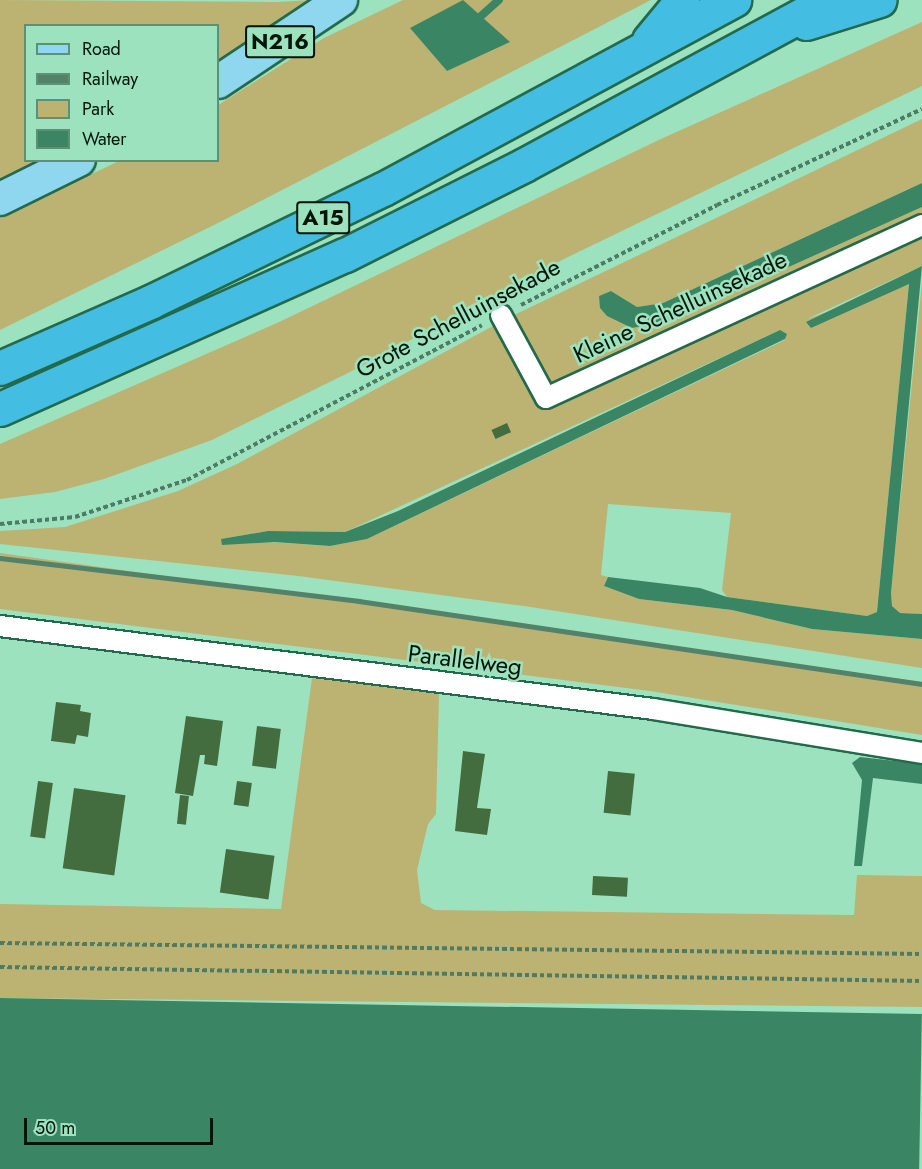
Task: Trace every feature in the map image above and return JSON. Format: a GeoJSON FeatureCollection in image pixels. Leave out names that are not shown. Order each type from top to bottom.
{"type":"FeatureCollection","features":[{"type":"Feature","properties":{"kind":"highway","name":"A15"},"geometry":{"type":"LineString","coordinates":[[638,53],[682,0]]}},
{"type":"Feature","properties":{"kind":"highway","name":"A15"},"geometry":{"type":"LineString","coordinates":[[0,368],[150,302],[383,189],[734,0]]}},
{"type":"Feature","properties":{"kind":"highway","name":"A15"},"geometry":{"type":"LineString","coordinates":[[0,409],[345,255],[767,36],[829,0]]}},
{"type":"Feature","properties":{"kind":"highway","name":"A15"},"geometry":{"type":"LineString","coordinates":[[767,36],[880,0]]}},
{"type":"Feature","properties":{"kind":"main road","name":"N216"},"geometry":{"type":"LineString","coordinates":[[219,81],[341,0]]}},
{"type":"Feature","properties":{"kind":"main road"},"geometry":{"type":"LineString","coordinates":[[0,199],[75,162]]}},
{"type":"Feature","properties":{"kind":"street","name":"Kleine Schelluinsekade"},"geometry":{"type":"LineString","coordinates":[[501,315],[546,398],[922,225]]}},
{"type":"Feature","properties":{"kind":"street","name":"Parallelweg"},"geometry":{"type":"LineString","coordinates":[[0,626],[653,709],[922,753]]}},
{"type":"Feature","properties":{"kind":"path","name":"Grote Schelluinsekade"},"geometry":{"type":"LineString","coordinates":[[0,524],[75,517],[187,480],[501,315],[717,205],[922,109]]}},
{"type":"Feature","properties":{"kind":"path"},"geometry":{"type":"LineString","coordinates":[[0,943],[922,954]]}},
{"type":"Feature","properties":{"kind":"path"},"geometry":{"type":"LineString","coordinates":[[0,967],[922,981]]}},
{"type":"Feature","properties":{"kind":"green space"},"geometry":{"type":"Polygon","coordinates":[[[0,0],[276,2],[312,0],[219,63],[219,24],[24,24],[24,162],[41,162],[0,181],[0,0]]]}},
{"type":"Feature","properties":{"kind":"green space"},"geometry":{"type":"Polygon","coordinates":[[[403,0],[651,0],[220,222],[0,330],[0,218],[117,162],[219,162],[219,104],[324,38],[403,0]]]}},
{"type":"Feature","properties":{"kind":"green space"},"geometry":{"type":"Polygon","coordinates":[[[922,22],[922,86],[566,258],[348,373],[212,440],[104,479],[55,492],[0,499],[0,444],[277,323],[663,138],[922,22]]]}},
{"type":"Feature","properties":{"kind":"green space"},"geometry":{"type":"Polygon","coordinates":[[[922,119],[922,183],[663,303],[637,307],[611,291],[599,296],[671,320],[922,207],[922,219],[558,384],[547,382],[512,316],[922,119]]]}},
{"type":"Feature","properties":{"kind":"green space"},"geometry":{"type":"Polygon","coordinates":[[[922,231],[922,266],[807,319],[909,284],[877,612],[867,616],[727,597],[722,590],[731,513],[608,504],[601,575],[608,577],[604,586],[639,599],[732,610],[812,629],[922,639],[922,668],[524,606],[298,576],[0,544],[0,531],[65,527],[178,491],[237,464],[493,326],[499,328],[541,407],[922,231]],[[780,330],[345,532],[268,531],[222,539],[330,546],[367,539],[785,340],[780,330]]]}},
{"type":"Feature","properties":{"kind":"green space"},"geometry":{"type":"Polygon","coordinates":[[[922,282],[922,614],[900,613],[892,606],[891,593],[922,282]]]}},
{"type":"Feature","properties":{"kind":"green space"},"geometry":{"type":"Polygon","coordinates":[[[0,553],[922,682],[922,735],[650,691],[0,609],[0,553]]]}},
{"type":"Feature","properties":{"kind":"green space"},"geometry":{"type":"Polygon","coordinates":[[[312,678],[439,694],[436,814],[428,824],[417,870],[421,903],[435,910],[854,915],[857,875],[922,876],[922,1007],[0,998],[0,904],[281,909],[312,678]]]}},
{"type":"Feature","properties":{"kind":"water"},"geometry":{"type":"Polygon","coordinates":[[[463,0],[510,42],[447,71],[410,28],[463,0]]]}},
{"type":"Feature","properties":{"kind":"water"},"geometry":{"type":"Polygon","coordinates":[[[922,183],[922,207],[671,320],[632,328],[607,316],[600,308],[599,296],[611,291],[637,307],[663,303],[922,183]]]}},
{"type":"Feature","properties":{"kind":"water"},"geometry":{"type":"Polygon","coordinates":[[[922,266],[891,593],[892,606],[900,613],[922,614],[922,639],[812,629],[732,610],[639,599],[604,586],[608,577],[700,588],[727,597],[867,616],[877,612],[909,284],[811,328],[806,322],[922,266]]]}},
{"type":"Feature","properties":{"kind":"water"},"geometry":{"type":"Polygon","coordinates":[[[780,330],[787,334],[785,339],[367,539],[330,546],[274,542],[222,545],[221,539],[268,531],[345,532],[398,511],[780,330]]]}},
{"type":"Feature","properties":{"kind":"water"},"geometry":{"type":"Polygon","coordinates":[[[860,757],[922,764],[922,784],[873,778],[862,866],[854,866],[862,780],[852,763],[860,757]]]}},
{"type":"Feature","properties":{"kind":"water"},"geometry":{"type":"Polygon","coordinates":[[[0,998],[922,1014],[919,1169],[0,1169],[0,998]]]}},
{"type":"Feature","properties":{"kind":"building"},"geometry":{"type":"Polygon","coordinates":[[[507,423],[511,432],[496,439],[491,430],[507,423]]]}},
{"type":"Feature","properties":{"kind":"building"},"geometry":{"type":"Polygon","coordinates":[[[56,702],[81,705],[80,711],[91,713],[88,737],[77,735],[75,744],[51,741],[56,702]]]}},
{"type":"Feature","properties":{"kind":"building"},"geometry":{"type":"Polygon","coordinates":[[[186,716],[223,721],[217,766],[204,764],[205,755],[200,755],[193,796],[175,793],[186,716]]]}},
{"type":"Feature","properties":{"kind":"building"},"geometry":{"type":"Polygon","coordinates":[[[257,726],[281,729],[276,769],[252,766],[257,726]]]}},
{"type":"Feature","properties":{"kind":"building"},"geometry":{"type":"Polygon","coordinates":[[[463,751],[485,754],[477,808],[491,809],[487,835],[455,831],[463,751]]]}},
{"type":"Feature","properties":{"kind":"building"},"geometry":{"type":"Polygon","coordinates":[[[608,771],[635,774],[630,816],[604,813],[608,771]]]}},
{"type":"Feature","properties":{"kind":"building"},"geometry":{"type":"Polygon","coordinates":[[[38,781],[53,783],[45,839],[30,836],[38,781]]]}},
{"type":"Feature","properties":{"kind":"building"},"geometry":{"type":"Polygon","coordinates":[[[237,781],[252,783],[249,807],[234,805],[237,781]]]}},
{"type":"Feature","properties":{"kind":"building"},"geometry":{"type":"Polygon","coordinates":[[[74,788],[125,795],[114,875],[63,868],[74,788]]]}},
{"type":"Feature","properties":{"kind":"building"},"geometry":{"type":"Polygon","coordinates":[[[180,795],[189,796],[186,825],[177,824],[180,795]]]}},
{"type":"Feature","properties":{"kind":"building"},"geometry":{"type":"Polygon","coordinates":[[[226,849],[275,856],[268,899],[220,893],[226,849]]]}},
{"type":"Feature","properties":{"kind":"building"},"geometry":{"type":"Polygon","coordinates":[[[593,876],[628,878],[627,897],[592,895],[593,876]]]}},
{"type":"Feature","properties":{"kind":"waterway"},"geometry":{"type":"LineString","coordinates":[[481,16],[499,0]]}},
{"type":"Feature","properties":{"kind":"railway"},"geometry":{"type":"LineString","coordinates":[[0,558],[359,601],[922,684]]}}]}
